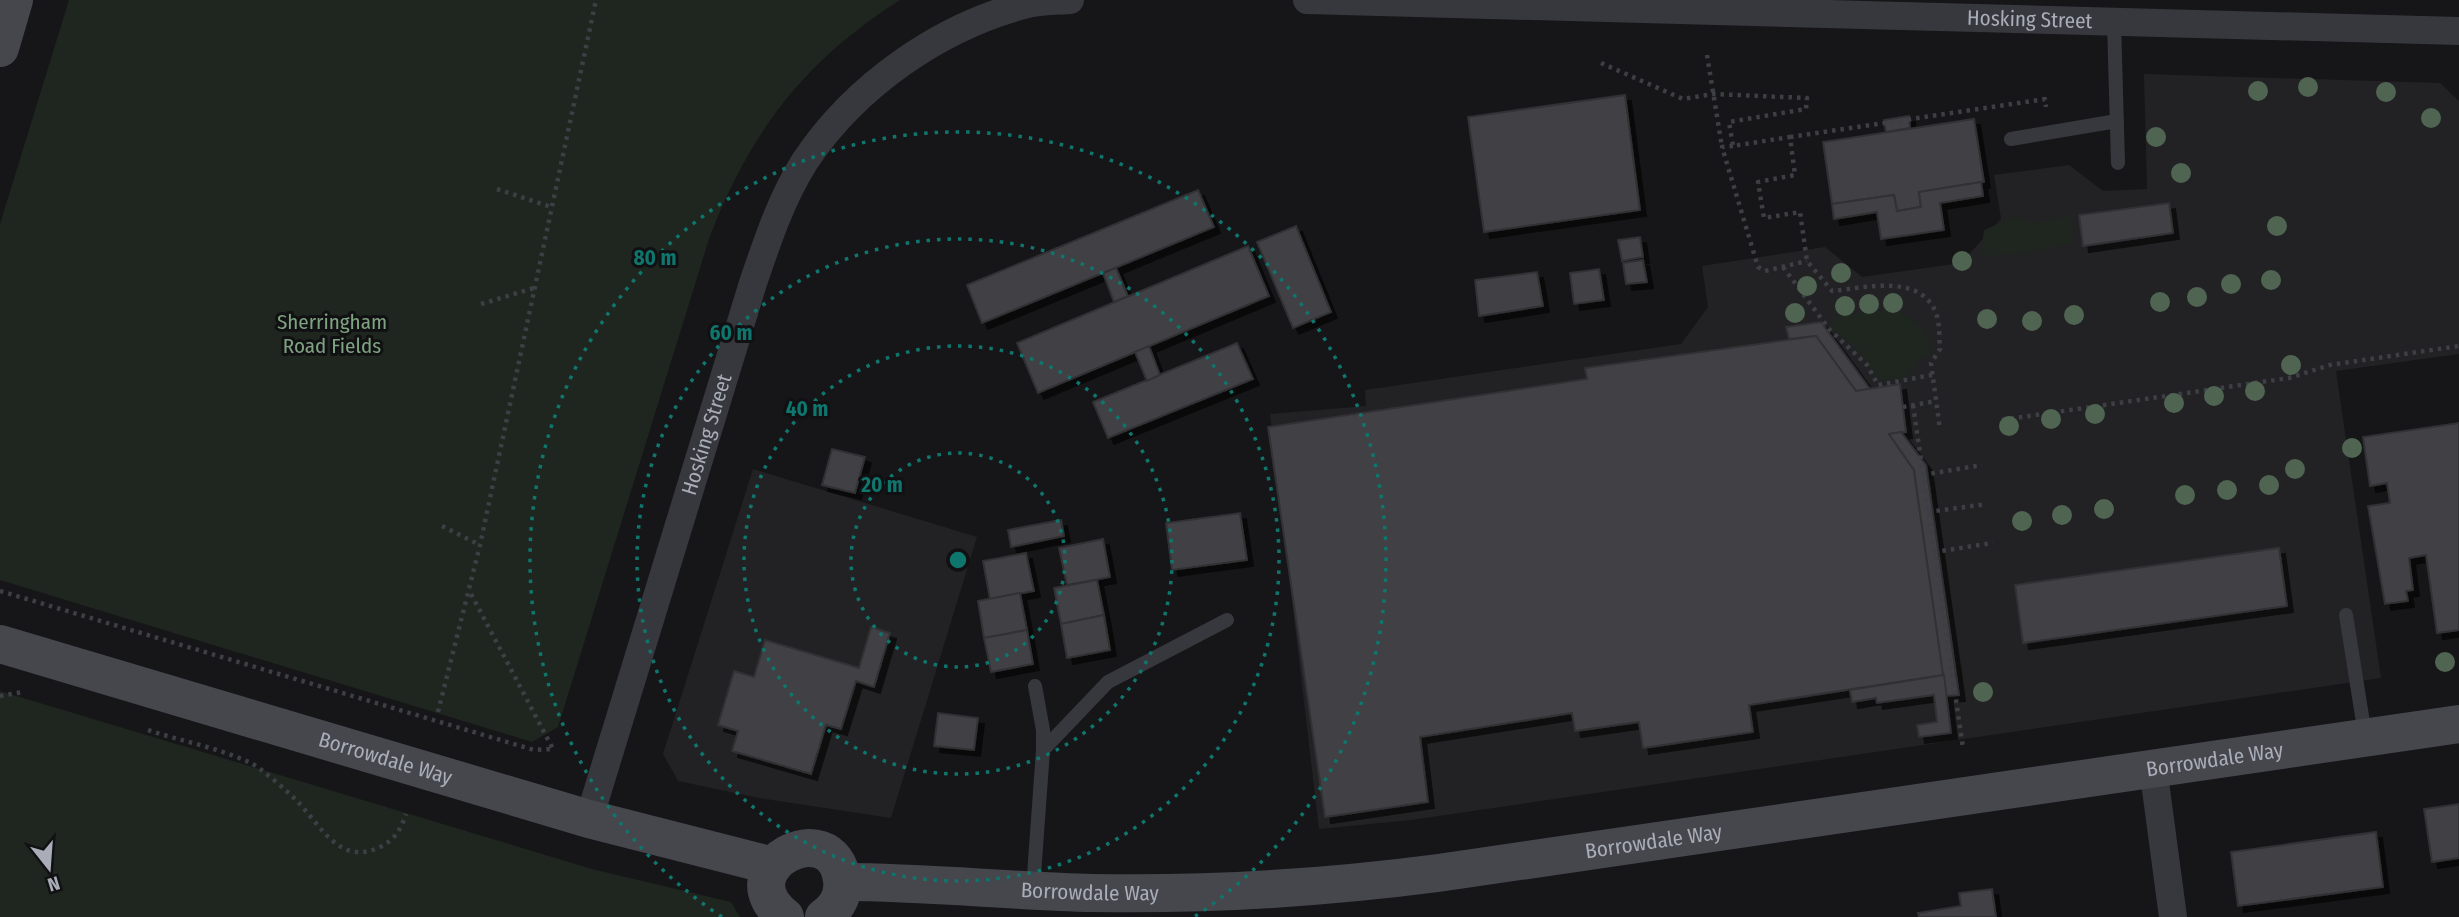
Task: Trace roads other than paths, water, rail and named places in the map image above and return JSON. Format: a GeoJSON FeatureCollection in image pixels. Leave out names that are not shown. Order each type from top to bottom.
{"type":"FeatureCollection","features":[{"type":"Feature","properties":{"kind":"street"},"geometry":{"type":"LineString","coordinates":[[0,48],[14,0]]}},
{"type":"Feature","properties":{"kind":"street","name":"Hosking Street"},"geometry":{"type":"LineString","coordinates":[[589,820],[774,220],[805,162],[829,130],[870,89],[923,48],[968,26],[1028,4],[1070,0]]}},
{"type":"Feature","properties":{"kind":"street","name":"Hosking Street"},"geometry":{"type":"LineString","coordinates":[[1307,0],[2459,31]]}},
{"type":"Feature","properties":{"kind":"street","name":"Borrowdale Way"},"geometry":{"type":"LineString","coordinates":[[0,643],[589,820],[773,866]]}},
{"type":"Feature","properties":{"kind":"street","name":"Borrowdale Way"},"geometry":{"type":"LineString","coordinates":[[843,882],[901,882],[1033,891],[1234,893],[1390,880],[2459,724]]}},
{"type":"Feature","properties":{"kind":"street"},"geometry":{"type":"LineString","coordinates":[[2153,767],[2173,917]]}},
{"type":"Feature","properties":{"kind":"street"},"geometry":{"type":"LineString","coordinates":[[785,917],[771,901],[767,889],[773,866],[791,850],[814,848],[834,861],[843,882],[838,904],[824,917]]}},
{"type":"Feature","properties":{"kind":"lane"},"geometry":{"type":"LineString","coordinates":[[2114,23],[2118,163]]}},
{"type":"Feature","properties":{"kind":"lane"},"geometry":{"type":"LineString","coordinates":[[2011,139],[2117,121]]}},
{"type":"Feature","properties":{"kind":"lane"},"geometry":{"type":"LineString","coordinates":[[2346,615],[2365,737]]}},
{"type":"Feature","properties":{"kind":"lane"},"geometry":{"type":"LineString","coordinates":[[1043,750],[1108,682],[1227,620]]}},
{"type":"Feature","properties":{"kind":"lane"},"geometry":{"type":"LineString","coordinates":[[1033,891],[1043,750],[1043,730],[1035,686]]}},
{"type":"Feature","properties":{"kind":"park label","name":"Sherringham Road Fields"},"geometry":{"type":"Point","coordinates":[332,334]}}]}
